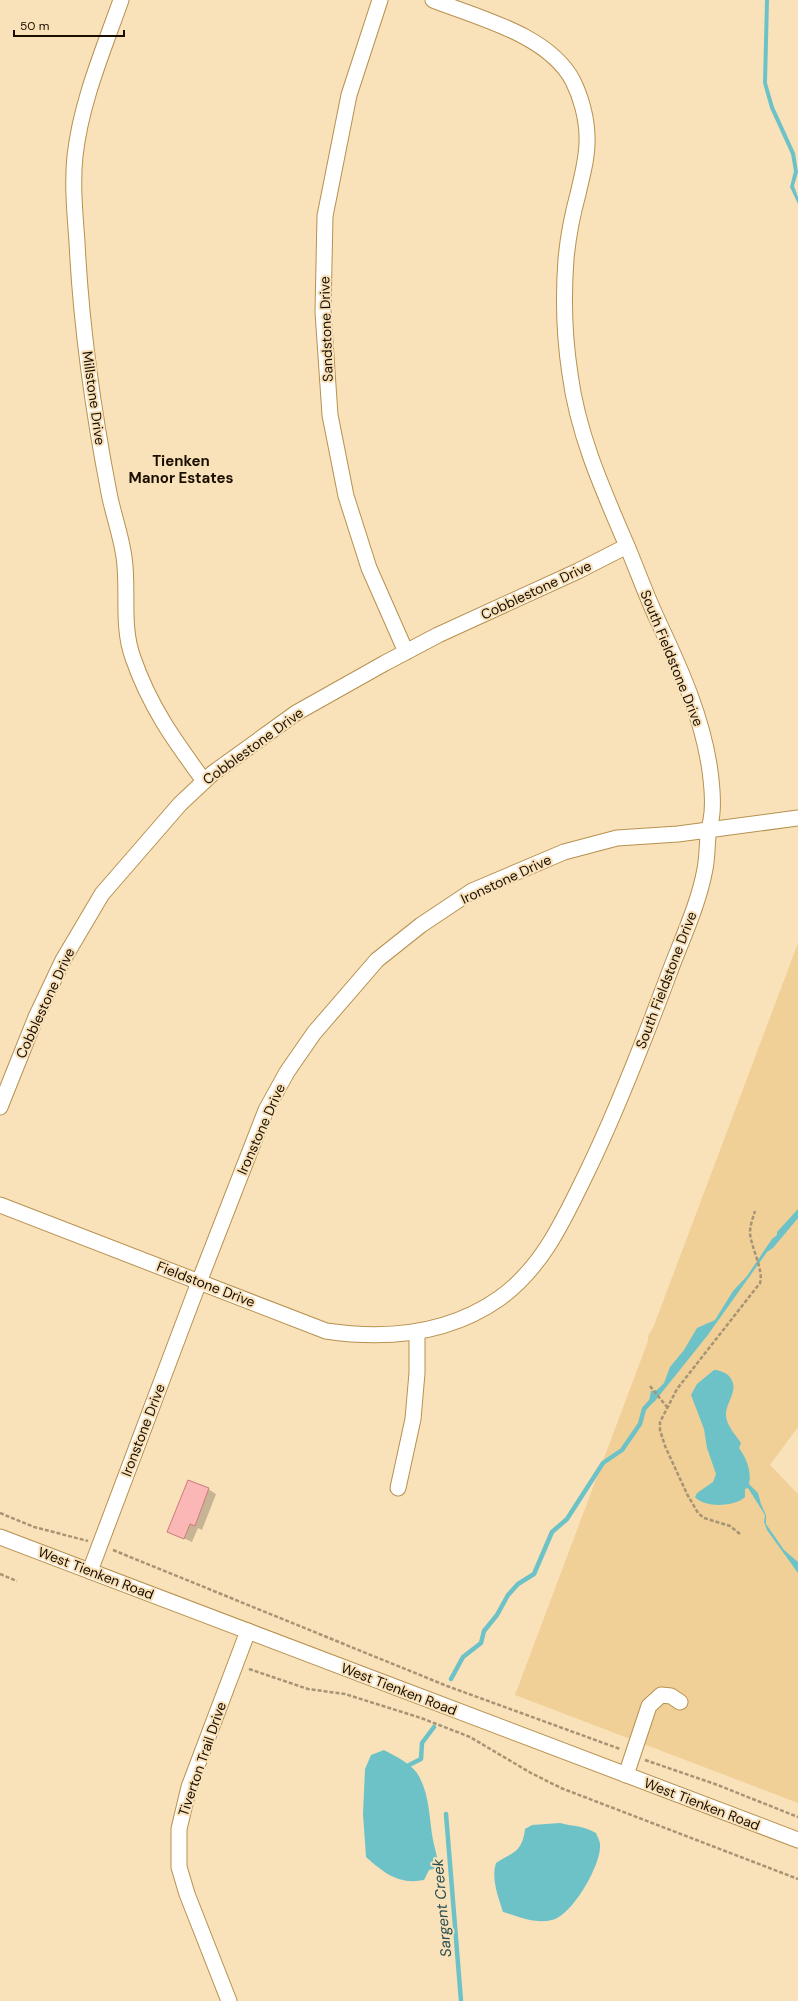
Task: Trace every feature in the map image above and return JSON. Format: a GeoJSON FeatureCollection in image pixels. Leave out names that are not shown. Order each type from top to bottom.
{"type":"FeatureCollection","features":[{"type":"Feature","properties":{"kind":"street","name":"Millstone Drive"},"geometry":{"type":"LineString","coordinates":[[121,0],[94,76],[81,120],[75,156],[74,186],[79,285],[96,418],[109,496],[124,558],[126,627],[132,656],[149,697],[167,730],[204,781]]}},
{"type":"Feature","properties":{"kind":"street","name":"Sandstone Drive"},"geometry":{"type":"LineString","coordinates":[[380,0],[349,95],[325,216],[323,312],[330,415],[346,496],[369,568],[406,652]]}},
{"type":"Feature","properties":{"kind":"street","name":"South Fieldstone Drive"},"geometry":{"type":"LineString","coordinates":[[417,1333],[466,1319],[499,1299],[514,1287],[543,1256],[565,1217],[607,1131],[643,1044],[695,905],[705,870],[708,830],[712,819],[711,776],[704,739],[673,653],[604,493],[582,432],[570,378],[563,319],[566,259],[570,224],[584,166],[587,136],[575,86],[563,64],[528,37],[433,0]]}},
{"type":"Feature","properties":{"kind":"street","name":"Cobblestone Drive"},"geometry":{"type":"LineString","coordinates":[[0,1107],[39,1010],[63,960],[102,894],[180,804],[204,781],[296,714],[406,652],[438,635],[578,571],[627,546]]}},
{"type":"Feature","properties":{"kind":"street","name":"Ironstone Drive"},"geometry":{"type":"LineString","coordinates":[[90,1571],[199,1282],[266,1110],[287,1072],[314,1033],[377,960],[421,925],[472,891],[564,852],[617,838],[708,830],[798,818]]}},
{"type":"Feature","properties":{"kind":"street","name":"Fieldstone Drive"},"geometry":{"type":"LineString","coordinates":[[0,1205],[326,1331],[355,1335],[381,1336],[417,1333]]}},
{"type":"Feature","properties":{"kind":"street"},"geometry":{"type":"LineString","coordinates":[[398,1488],[413,1419],[417,1373],[417,1333]]}},
{"type":"Feature","properties":{"kind":"street","name":"West Tienken Road"},"geometry":{"type":"LineString","coordinates":[[0,1537],[798,1840]]}},
{"type":"Feature","properties":{"kind":"street","name":"Tiverton Trail Drive"},"geometry":{"type":"LineString","coordinates":[[229,2001],[187,1894],[181,1874],[179,1829],[189,1787],[248,1631]]}},
{"type":"Feature","properties":{"kind":"street"},"geometry":{"type":"LineString","coordinates":[[626,1775],[649,1706],[661,1695],[671,1696],[680,1702]]}},
{"type":"Feature","properties":{"kind":"path"},"geometry":{"type":"LineString","coordinates":[[740,1534],[724,1524],[704,1518],[698,1513],[687,1494],[665,1446],[660,1430],[660,1422],[677,1389],[760,1283],[761,1274],[750,1232],[751,1222],[755,1211]]}},
{"type":"Feature","properties":{"kind":"path"},"geometry":{"type":"LineString","coordinates":[[650,1386],[667,1407]]}},
{"type":"Feature","properties":{"kind":"path"},"geometry":{"type":"LineString","coordinates":[[0,1513],[34,1527],[83,1539],[100,1545],[447,1686],[583,1735],[798,1817]]}},
{"type":"Feature","properties":{"kind":"path"},"geometry":{"type":"LineString","coordinates":[[0,1574],[17,1581]]}},
{"type":"Feature","properties":{"kind":"path"},"geometry":{"type":"LineString","coordinates":[[236,1663],[308,1689],[346,1694],[421,1718],[470,1737],[531,1773],[560,1788],[798,1879]]}},
{"type":"Feature","properties":{"kind":"shaded area"},"geometry":{"type":"Polygon","coordinates":[[[798,943],[798,1427],[770,1465],[798,1494],[798,1803],[515,1695],[648,1341],[648,1336],[653,1328],[798,943]]]}},
{"type":"Feature","properties":{"kind":"water"},"geometry":{"type":"Polygon","coordinates":[[[765,0],[769,0],[767,83],[774,107],[795,153],[798,172],[794,186],[798,197],[798,204],[790,187],[794,171],[791,154],[770,108],[763,83],[765,0]]]}},
{"type":"Feature","properties":{"kind":"water"},"geometry":{"type":"Polygon","coordinates":[[[798,1209],[798,1218],[773,1248],[767,1252],[707,1336],[655,1401],[648,1407],[651,1391],[657,1390],[664,1383],[670,1367],[684,1350],[697,1328],[715,1320],[733,1291],[747,1276],[772,1239],[777,1235],[777,1232],[798,1209]]]}},
{"type":"Feature","properties":{"kind":"water"},"geometry":{"type":"Polygon","coordinates":[[[714,1370],[725,1373],[732,1380],[733,1389],[726,1413],[727,1421],[741,1443],[739,1448],[748,1465],[750,1475],[749,1484],[758,1493],[766,1515],[766,1524],[784,1550],[798,1562],[798,1573],[767,1530],[764,1522],[765,1515],[748,1488],[745,1489],[745,1497],[734,1503],[720,1505],[705,1503],[699,1501],[695,1497],[697,1493],[713,1482],[716,1474],[707,1448],[704,1429],[691,1395],[697,1384],[714,1370]]]}},
{"type":"Feature","properties":{"kind":"water"},"geometry":{"type":"Polygon","coordinates":[[[384,1750],[414,1769],[421,1781],[427,1797],[438,1868],[429,1870],[424,1880],[407,1881],[399,1879],[386,1873],[366,1857],[363,1814],[365,1769],[371,1755],[384,1750]]]}},
{"type":"Feature","properties":{"kind":"water"},"geometry":{"type":"Polygon","coordinates":[[[560,1823],[591,1830],[596,1833],[600,1844],[596,1864],[591,1876],[577,1899],[560,1916],[552,1920],[533,1921],[503,1912],[497,1894],[494,1875],[496,1863],[516,1851],[522,1843],[525,1829],[532,1825],[560,1823]]]}},
{"type":"Feature","properties":{"kind":"building"},"geometry":{"type":"Polygon","coordinates":[[[188,1480],[209,1488],[195,1526],[190,1524],[184,1539],[167,1532],[188,1480]]]}},
{"type":"Feature","properties":{"kind":"waterway"},"geometry":{"type":"LineString","coordinates":[[451,1679],[463,1657],[481,1643],[484,1631],[497,1615],[508,1595],[518,1584],[534,1574],[552,1532],[567,1519],[603,1463],[622,1450],[640,1424],[644,1409],[652,1400]]}},
{"type":"Feature","properties":{"kind":"waterway"},"geometry":{"type":"LineString","coordinates":[[409,1765],[421,1759],[422,1743],[434,1727]]}},
{"type":"Feature","properties":{"kind":"waterway","name":"Sargent Creek"},"geometry":{"type":"LineString","coordinates":[[446,1814],[461,2001]]}},
{"type":"Feature","properties":{"kind":"district","name":"Tienken Manor Estates"},"geometry":{"type":"Point","coordinates":[181,470]}}]}
